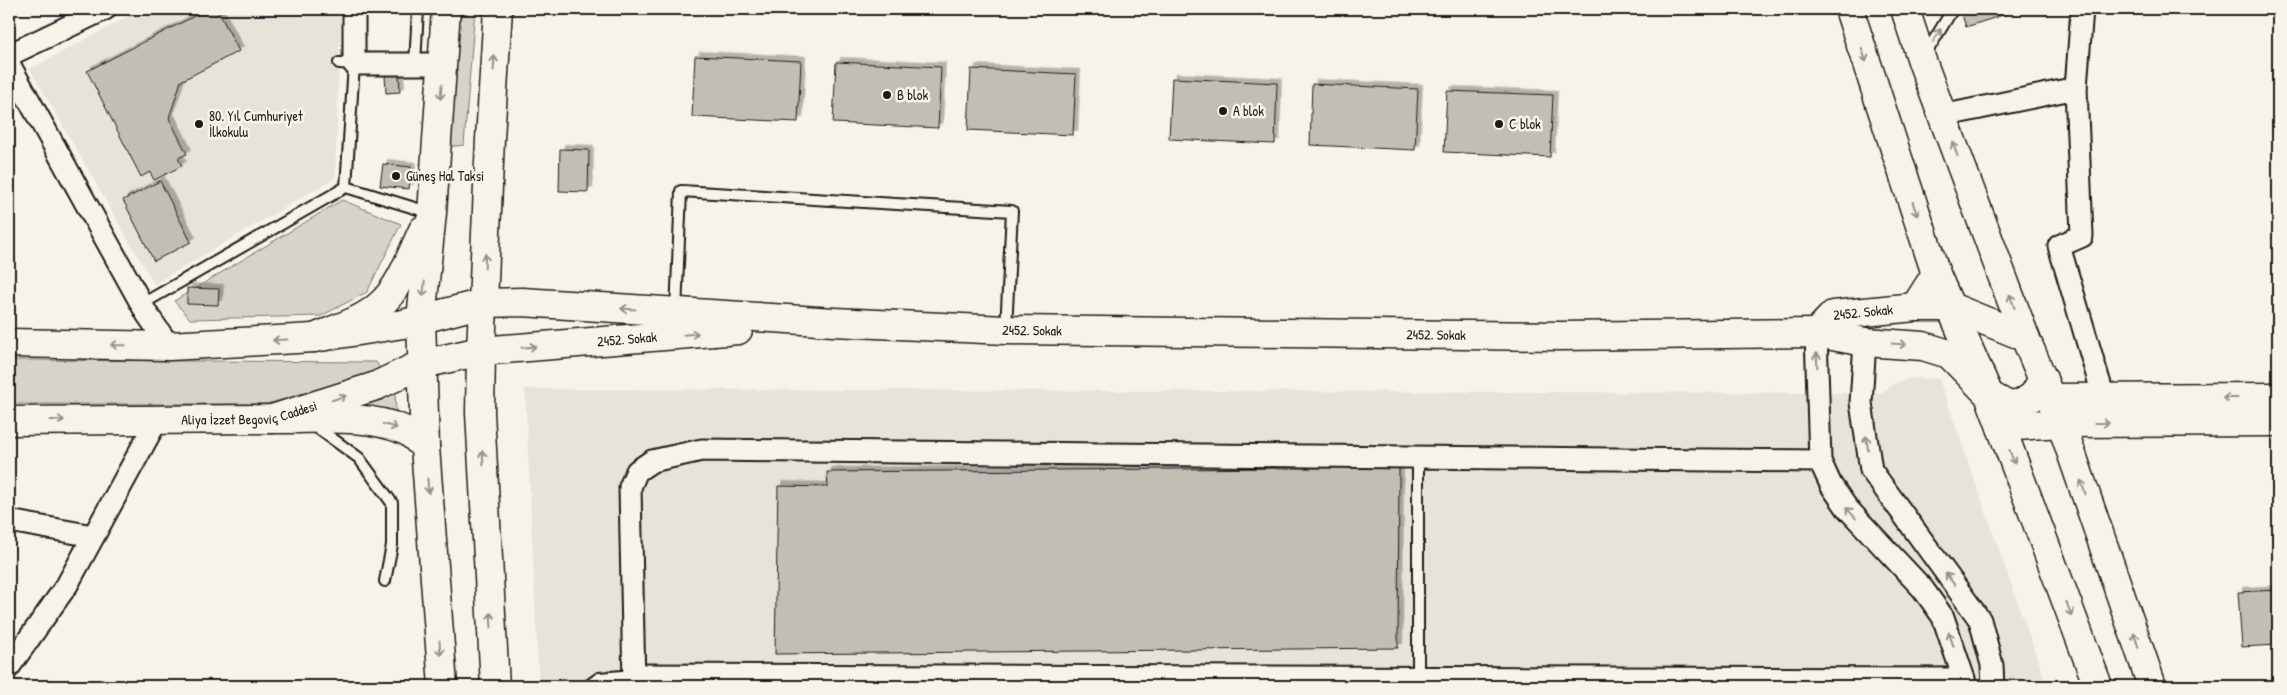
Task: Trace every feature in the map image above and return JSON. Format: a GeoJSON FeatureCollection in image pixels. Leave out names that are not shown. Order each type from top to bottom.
{"type":"FeatureCollection","features":[{"type":"Feature","properties":{"kind":"main road"},"geometry":{"type":"LineString","coordinates":[[443,686],[425,447],[421,319],[432,213],[446,9]]}},
{"type":"Feature","properties":{"kind":"main road"},"geometry":{"type":"LineString","coordinates":[[495,686],[480,414],[483,303],[498,9]]}},
{"type":"Feature","properties":{"kind":"main road"},"geometry":{"type":"LineString","coordinates":[[1849,9],[1936,274],[1988,395],[2098,686]]}},
{"type":"Feature","properties":{"kind":"main road"},"geometry":{"type":"LineString","coordinates":[[1905,9],[1942,116],[2025,337],[2061,423],[2152,686]]}},
{"type":"Feature","properties":{"kind":"main road"},"geometry":{"type":"LineString","coordinates":[[314,338],[348,324],[380,305],[395,288],[432,213]]}},
{"type":"Feature","properties":{"kind":"main road"},"geometry":{"type":"LineString","coordinates":[[1915,307],[1936,274]]}},
{"type":"Feature","properties":{"kind":"main road","name":"2452. Sokak"},"geometry":{"type":"LineString","coordinates":[[483,303],[522,302],[834,322],[1006,330],[1561,336],[1816,333],[1833,315],[1915,307],[1951,307],[2025,337]]}},
{"type":"Feature","properties":{"kind":"main road"},"geometry":{"type":"LineString","coordinates":[[9,343],[170,346],[314,338],[368,331],[483,303]]}},
{"type":"Feature","properties":{"kind":"main road","name":"2452. Sokak"},"geometry":{"type":"LineString","coordinates":[[481,351],[834,322]]}},
{"type":"Feature","properties":{"kind":"main road"},"geometry":{"type":"LineString","coordinates":[[1816,333],[1865,342],[1922,346],[1949,354],[1988,395],[2009,406],[2022,404],[2047,388],[2104,398],[2278,397]]}},
{"type":"Feature","properties":{"kind":"main road","name":"Aliya İzzet Begoviç Caddesi"},"geometry":{"type":"LineString","coordinates":[[9,420],[272,419],[376,386],[422,364],[481,351]]}},
{"type":"Feature","properties":{"kind":"main road"},"geometry":{"type":"LineString","coordinates":[[272,419],[350,420],[380,423],[406,430],[425,447]]}},
{"type":"Feature","properties":{"kind":"main road"},"geometry":{"type":"LineString","coordinates":[[2000,427],[2061,423],[2278,422]]}},
{"type":"Feature","properties":{"kind":"street"},"geometry":{"type":"LineString","coordinates":[[9,55],[105,9]]}},
{"type":"Feature","properties":{"kind":"street"},"geometry":{"type":"LineString","coordinates":[[354,9],[346,63],[443,64]]}},
{"type":"Feature","properties":{"kind":"street"},"geometry":{"type":"LineString","coordinates":[[2082,9],[2076,88],[2082,236],[2059,246],[2104,398]]}},
{"type":"Feature","properties":{"kind":"street"},"geometry":{"type":"LineString","coordinates":[[9,64],[142,304],[170,346]]}},
{"type":"Feature","properties":{"kind":"street"},"geometry":{"type":"LineString","coordinates":[[1942,116],[2076,88]]}},
{"type":"Feature","properties":{"kind":"street"},"geometry":{"type":"LineString","coordinates":[[1816,333],[1820,461],[1831,485],[1846,508],[1922,589],[1943,617],[1964,683],[1418,678],[634,681],[630,487],[637,470],[652,461],[702,450],[1820,461]]}},
{"type":"Feature","properties":{"kind":"street"},"geometry":{"type":"LineString","coordinates":[[1865,342],[1860,403],[1871,470],[1980,620],[1992,665],[1993,686]]}},
{"type":"Feature","properties":{"kind":"street"},"geometry":{"type":"LineString","coordinates":[[9,667],[67,585],[157,420]]}},
{"type":"Feature","properties":{"kind":"street"},"geometry":{"type":"LineString","coordinates":[[9,521],[93,536]]}},
{"type":"Feature","properties":{"kind":"lane"},"geometry":{"type":"LineString","coordinates":[[415,64],[418,9]]}},
{"type":"Feature","properties":{"kind":"lane"},"geometry":{"type":"LineString","coordinates":[[1922,60],[1951,12],[1950,9]]}},
{"type":"Feature","properties":{"kind":"lane"},"geometry":{"type":"LineString","coordinates":[[346,63],[346,187]]}},
{"type":"Feature","properties":{"kind":"lane"},"geometry":{"type":"LineString","coordinates":[[142,304],[346,187],[432,213]]}},
{"type":"Feature","properties":{"kind":"lane"},"geometry":{"type":"LineString","coordinates":[[676,312],[680,192],[1012,211],[1006,330]]}},
{"type":"Feature","properties":{"kind":"lane"},"geometry":{"type":"LineString","coordinates":[[305,420],[359,458],[392,503],[392,545],[385,582]]}},
{"type":"Feature","properties":{"kind":"lane"},"geometry":{"type":"LineString","coordinates":[[1418,457],[1418,678]]}},
{"type":"Feature","properties":{"kind":"lane"},"geometry":{"type":"LineString","coordinates":[[588,686],[599,678],[634,681]]}},
{"type":"Feature","properties":{"kind":"shaded area","name":"80. Yıl Cumhuriyet İlkokulu"},"geometry":{"type":"Polygon","coordinates":[[[142,9],[341,9],[335,178],[154,284],[30,69],[142,9]]]}},
{"type":"Feature","properties":{"kind":"shaded area"},"geometry":{"type":"Polygon","coordinates":[[[457,9],[475,9],[464,145],[447,147],[457,9]]]}},
{"type":"Feature","properties":{"kind":"shaded area"},"geometry":{"type":"Polygon","coordinates":[[[342,200],[401,224],[367,292],[321,316],[190,319],[174,301],[342,200]]]}},
{"type":"Feature","properties":{"kind":"shaded area"},"geometry":{"type":"Polygon","coordinates":[[[9,360],[376,362],[383,373],[266,404],[9,404],[9,360]]]}},
{"type":"Feature","properties":{"kind":"shaded area"},"geometry":{"type":"Polygon","coordinates":[[[1912,378],[1939,379],[2047,686],[539,686],[525,389],[1881,393],[1893,384],[1912,378]]]}},
{"type":"Feature","properties":{"kind":"shaded area"},"geometry":{"type":"Polygon","coordinates":[[[395,388],[396,415],[332,410],[395,388]]]}},
{"type":"Feature","properties":{"kind":"building"},"geometry":{"type":"Polygon","coordinates":[[[208,9],[217,9],[239,51],[181,81],[169,118],[187,154],[178,158],[182,166],[154,180],[150,172],[141,177],[87,71],[208,9]]]}},
{"type":"Feature","properties":{"kind":"building"},"geometry":{"type":"Polygon","coordinates":[[[1960,9],[2005,9],[2006,14],[1966,27],[1960,9]]]}},
{"type":"Feature","properties":{"kind":"building"},"geometry":{"type":"Polygon","coordinates":[[[695,56],[801,61],[798,122],[692,117],[695,56]]]}},
{"type":"Feature","properties":{"kind":"building","name":"B blok"},"geometry":{"type":"Polygon","coordinates":[[[836,62],[941,67],[938,128],[833,123],[836,62]]]}},
{"type":"Feature","properties":{"kind":"building"},"geometry":{"type":"Polygon","coordinates":[[[971,69],[1076,74],[1073,135],[968,130],[971,69]]]}},
{"type":"Feature","properties":{"kind":"building"},"geometry":{"type":"Polygon","coordinates":[[[399,74],[400,92],[386,93],[385,75],[399,74]]]}},
{"type":"Feature","properties":{"kind":"building","name":"A blok"},"geometry":{"type":"Polygon","coordinates":[[[1172,78],[1277,83],[1275,144],[1169,139],[1172,78]]]}},
{"type":"Feature","properties":{"kind":"building"},"geometry":{"type":"Polygon","coordinates":[[[1312,84],[1418,89],[1415,150],[1310,145],[1312,84]]]}},
{"type":"Feature","properties":{"kind":"building","name":"C blok"},"geometry":{"type":"Polygon","coordinates":[[[1447,91],[1553,95],[1550,157],[1444,152],[1447,91]]]}},
{"type":"Feature","properties":{"kind":"building"},"geometry":{"type":"Polygon","coordinates":[[[560,149],[589,150],[588,192],[559,191],[560,149]]]}},
{"type":"Feature","properties":{"kind":"building","name":"Güneş Hal Taksi"},"geometry":{"type":"Polygon","coordinates":[[[383,164],[411,167],[409,189],[380,186],[383,164]]]}},
{"type":"Feature","properties":{"kind":"building"},"geometry":{"type":"Polygon","coordinates":[[[160,181],[191,242],[154,261],[123,200],[160,181]]]}},
{"type":"Feature","properties":{"kind":"building"},"geometry":{"type":"Polygon","coordinates":[[[187,288],[219,289],[218,305],[187,304],[187,288]]]}},
{"type":"Feature","properties":{"kind":"building"},"geometry":{"type":"Polygon","coordinates":[[[1399,467],[1398,648],[775,654],[778,486],[828,487],[827,472],[1399,467]]]}},
{"type":"Feature","properties":{"kind":"building"},"geometry":{"type":"Polygon","coordinates":[[[2278,590],[2278,645],[2242,647],[2238,592],[2278,590]]]}},
{"type":"Feature","properties":{"kind":"place","name":"B blok"},"geometry":{"type":"Point","coordinates":[887,95]}},
{"type":"Feature","properties":{"kind":"place","name":"A blok"},"geometry":{"type":"Point","coordinates":[1223,111]}},
{"type":"Feature","properties":{"kind":"place","name":"80. Yıl Cumhuriyet İlkokulu"},"geometry":{"type":"Point","coordinates":[199,124]}},
{"type":"Feature","properties":{"kind":"place","name":"C blok"},"geometry":{"type":"Point","coordinates":[1499,124]}},
{"type":"Feature","properties":{"kind":"place","name":"Güneş Hal Taksi"},"geometry":{"type":"Point","coordinates":[396,176]}}]}
